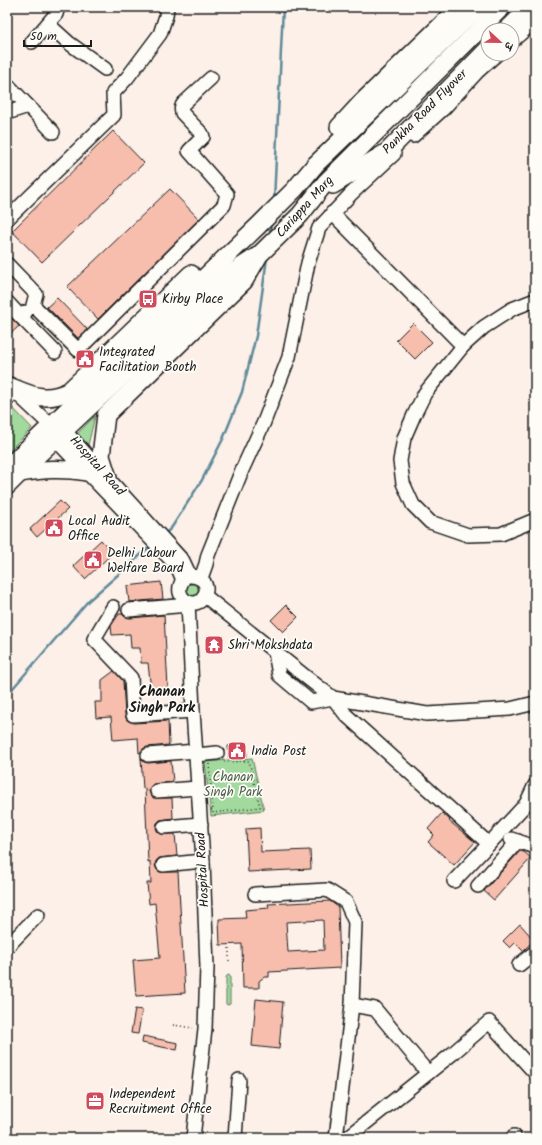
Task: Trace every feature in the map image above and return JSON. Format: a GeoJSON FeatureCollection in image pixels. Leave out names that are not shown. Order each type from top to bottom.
{"type":"FeatureCollection","features":[{"type":"Feature","properties":{"kind":"main road"},"geometry":{"type":"LineString","coordinates":[[316,164],[323,146],[333,134],[368,96],[460,7]]}},
{"type":"Feature","properties":{"kind":"main road","name":"Cariappa Marg"},"geometry":{"type":"LineString","coordinates":[[7,486],[13,471],[53,429],[295,189],[316,164],[479,7]]}},
{"type":"Feature","properties":{"kind":"main road","name":"Cariappa Marg"},"geometry":{"type":"LineString","coordinates":[[53,429],[236,270],[260,255],[300,215],[326,182],[502,7]]}},
{"type":"Feature","properties":{"kind":"main road"},"geometry":{"type":"LineString","coordinates":[[515,22],[530,7]]}},
{"type":"Feature","properties":{"kind":"main road","name":"Pankha Road Flyover"},"geometry":{"type":"LineString","coordinates":[[316,195],[387,152],[480,57]]}},
{"type":"Feature","properties":{"kind":"main road"},"geometry":{"type":"LineString","coordinates":[[8,389],[40,397],[55,396],[69,391],[224,244],[259,225]]}},
{"type":"Feature","properties":{"kind":"main road"},"geometry":{"type":"LineString","coordinates":[[108,478],[101,456],[106,415],[244,281],[260,255]]}},
{"type":"Feature","properties":{"kind":"main road"},"geometry":{"type":"LineString","coordinates":[[13,471],[63,469],[87,472]]}},
{"type":"Feature","properties":{"kind":"street"},"geometry":{"type":"LineString","coordinates":[[32,42],[56,14],[58,7]]}},
{"type":"Feature","properties":{"kind":"street"},"geometry":{"type":"LineString","coordinates":[[7,218],[114,115],[113,93],[127,78],[160,34],[166,16],[167,7]]}},
{"type":"Feature","properties":{"kind":"street"},"geometry":{"type":"LineString","coordinates":[[520,34],[535,21]]}},
{"type":"Feature","properties":{"kind":"street"},"geometry":{"type":"LineString","coordinates":[[48,24],[69,43],[105,69]]}},
{"type":"Feature","properties":{"kind":"street"},"geometry":{"type":"LineString","coordinates":[[188,604],[182,598],[179,591],[180,587],[206,564],[208,555],[242,470],[264,422],[288,357],[308,263],[319,228],[351,194],[443,109],[488,62]]}},
{"type":"Feature","properties":{"kind":"street"},"geometry":{"type":"LineString","coordinates":[[33,305],[78,350],[224,205],[226,194],[189,151],[203,137],[202,134],[182,113],[181,109],[184,102],[211,78]]}},
{"type":"Feature","properties":{"kind":"street"},"geometry":{"type":"LineString","coordinates":[[7,84],[53,132]]}},
{"type":"Feature","properties":{"kind":"street"},"geometry":{"type":"LineString","coordinates":[[7,113],[28,106]]}},
{"type":"Feature","properties":{"kind":"street"},"geometry":{"type":"LineString","coordinates":[[332,213],[463,346]]}},
{"type":"Feature","properties":{"kind":"street"},"geometry":{"type":"LineString","coordinates":[[7,264],[36,294],[33,305],[21,317]]}},
{"type":"Feature","properties":{"kind":"street"},"geometry":{"type":"LineString","coordinates":[[535,300],[512,309],[484,327],[463,346],[425,393],[404,438],[400,461],[403,483],[413,505],[430,522],[468,535],[501,534],[535,520]]}},
{"type":"Feature","properties":{"kind":"street"},"geometry":{"type":"LineString","coordinates":[[7,302],[55,352]]}},
{"type":"Feature","properties":{"kind":"street"},"geometry":{"type":"LineString","coordinates":[[8,389],[53,429]]}},
{"type":"Feature","properties":{"kind":"street","name":"Hospital Road"},"geometry":{"type":"LineString","coordinates":[[53,429],[108,478],[147,528]]}},
{"type":"Feature","properties":{"kind":"street","name":"Hospital Road"},"geometry":{"type":"LineString","coordinates":[[53,429],[87,472],[147,528],[174,556],[183,561],[191,578]]}},
{"type":"Feature","properties":{"kind":"street"},"geometry":{"type":"LineString","coordinates":[[129,610],[188,604],[200,601],[205,596],[205,584],[191,578]]}},
{"type":"Feature","properties":{"kind":"street"},"geometry":{"type":"LineString","coordinates":[[205,596],[333,698],[346,715],[488,844]]}},
{"type":"Feature","properties":{"kind":"street","name":"Hospital Road"},"geometry":{"type":"LineString","coordinates":[[188,604],[193,711],[203,861],[207,967],[205,1030],[193,1138]]}},
{"type":"Feature","properties":{"kind":"street"},"geometry":{"type":"LineString","coordinates":[[113,607],[94,639],[130,678],[133,715],[193,711]]}},
{"type":"Feature","properties":{"kind":"street"},"geometry":{"type":"LineString","coordinates":[[333,698],[427,714],[510,709],[535,703]]}},
{"type":"Feature","properties":{"kind":"street"},"geometry":{"type":"LineString","coordinates":[[148,755],[196,753],[220,758]]}},
{"type":"Feature","properties":{"kind":"street"},"geometry":{"type":"LineString","coordinates":[[454,881],[526,804],[535,785]]}},
{"type":"Feature","properties":{"kind":"street"},"geometry":{"type":"LineString","coordinates":[[158,791],[198,788]]}},
{"type":"Feature","properties":{"kind":"street"},"geometry":{"type":"LineString","coordinates":[[164,827],[201,824]]}},
{"type":"Feature","properties":{"kind":"street"},"geometry":{"type":"LineString","coordinates":[[498,834],[535,847]]}},
{"type":"Feature","properties":{"kind":"street"},"geometry":{"type":"LineString","coordinates":[[478,886],[518,841]]}},
{"type":"Feature","properties":{"kind":"street"},"geometry":{"type":"LineString","coordinates":[[163,865],[203,861]]}},
{"type":"Feature","properties":{"kind":"street"},"geometry":{"type":"LineString","coordinates":[[255,894],[327,890],[346,902],[355,922],[352,1005],[336,1138]]}},
{"type":"Feature","properties":{"kind":"street"},"geometry":{"type":"LineString","coordinates":[[7,946],[38,915]]}},
{"type":"Feature","properties":{"kind":"street"},"geometry":{"type":"LineString","coordinates":[[519,965],[535,952]]}},
{"type":"Feature","properties":{"kind":"street"},"geometry":{"type":"LineString","coordinates":[[352,1005],[375,1009],[428,1073]]}},
{"type":"Feature","properties":{"kind":"street"},"geometry":{"type":"LineString","coordinates":[[347,1138],[489,1022],[535,1073]]}},
{"type":"Feature","properties":{"kind":"street"},"geometry":{"type":"LineString","coordinates":[[235,1138],[239,1080]]}},
{"type":"Feature","properties":{"kind":"path"},"geometry":{"type":"LineString","coordinates":[[209,763],[214,813],[260,807],[249,761],[220,758]]}},
{"type":"Feature","properties":{"kind":"path"},"geometry":{"type":"LineString","coordinates":[[229,946],[229,961]]}},
{"type":"Feature","properties":{"kind":"path"},"geometry":{"type":"LineString","coordinates":[[174,1025],[205,1030]]}},
{"type":"Feature","properties":{"kind":"green space"},"geometry":{"type":"Polygon","coordinates":[[[10,405],[32,428],[7,453],[7,435],[10,405]]]}},
{"type":"Feature","properties":{"kind":"green space"},"geometry":{"type":"Polygon","coordinates":[[[95,416],[88,445],[77,434],[95,416]]]}},
{"type":"Feature","properties":{"kind":"green space"},"geometry":{"type":"Polygon","coordinates":[[[194,584],[197,585],[197,595],[190,596],[187,595],[186,588],[187,585],[194,584]]]}},
{"type":"Feature","properties":{"kind":"green space","name":"Chanan Singh Park"},"geometry":{"type":"Polygon","coordinates":[[[252,758],[264,810],[211,816],[205,762],[252,758]]]}},
{"type":"Feature","properties":{"kind":"green space"},"geometry":{"type":"Polygon","coordinates":[[[228,975],[230,976],[230,1004],[228,1005],[226,1004],[226,977],[228,975]]]}},
{"type":"Feature","properties":{"kind":"building"},"geometry":{"type":"Polygon","coordinates":[[[113,131],[144,163],[42,262],[12,231],[113,131]]]}},
{"type":"Feature","properties":{"kind":"building"},"geometry":{"type":"Polygon","coordinates":[[[170,189],[199,219],[98,319],[67,287],[170,189]]]}},
{"type":"Feature","properties":{"kind":"building"},"geometry":{"type":"Polygon","coordinates":[[[57,298],[87,329],[78,338],[47,307],[57,298]]]}},
{"type":"Feature","properties":{"kind":"building"},"geometry":{"type":"Polygon","coordinates":[[[7,314],[19,326],[7,337],[7,314]]]}},
{"type":"Feature","properties":{"kind":"building"},"geometry":{"type":"Polygon","coordinates":[[[413,323],[432,342],[415,359],[396,340],[413,323]]]}},
{"type":"Feature","properties":{"kind":"building"},"geometry":{"type":"Polygon","coordinates":[[[60,501],[68,509],[37,537],[30,529],[60,501]]]}},
{"type":"Feature","properties":{"kind":"building","name":"Delhi Labour Welfare Board"},"geometry":{"type":"Polygon","coordinates":[[[101,540],[113,553],[85,579],[73,566],[101,540]]]}},
{"type":"Feature","properties":{"kind":"building"},"geometry":{"type":"Polygon","coordinates":[[[161,582],[163,599],[129,602],[127,586],[161,582]]]}},
{"type":"Feature","properties":{"kind":"building"},"geometry":{"type":"Polygon","coordinates":[[[286,605],[298,617],[283,632],[271,620],[286,605]]]}},
{"type":"Feature","properties":{"kind":"building"},"geometry":{"type":"Polygon","coordinates":[[[119,614],[130,618],[164,615],[168,688],[151,690],[148,663],[141,663],[140,648],[131,648],[130,634],[112,635],[111,626],[119,614]]]}},
{"type":"Feature","properties":{"kind":"building"},"geometry":{"type":"Polygon","coordinates":[[[114,671],[123,681],[125,715],[127,720],[134,723],[168,721],[169,745],[147,747],[139,753],[138,738],[113,740],[111,717],[96,718],[95,702],[102,702],[102,680],[114,671]]]}},
{"type":"Feature","properties":{"kind":"building"},"geometry":{"type":"Polygon","coordinates":[[[246,745],[247,756],[229,758],[228,746],[246,745]]]}},
{"type":"Feature","properties":{"kind":"building"},"geometry":{"type":"Polygon","coordinates":[[[141,758],[144,762],[148,763],[171,761],[173,782],[153,784],[149,791],[151,796],[154,798],[172,798],[173,818],[160,820],[157,823],[156,828],[161,834],[175,834],[177,856],[159,858],[155,865],[157,870],[160,872],[178,872],[185,993],[136,996],[133,960],[160,958],[155,903],[149,904],[147,883],[151,883],[150,861],[148,862],[145,788],[143,789],[141,758]]]}},
{"type":"Feature","properties":{"kind":"building"},"geometry":{"type":"Polygon","coordinates":[[[442,813],[450,820],[449,821],[475,842],[454,865],[428,842],[434,835],[428,829],[442,813]]]}},
{"type":"Feature","properties":{"kind":"building"},"geometry":{"type":"Polygon","coordinates":[[[260,828],[261,852],[310,850],[311,869],[248,872],[246,829],[260,828]]]}},
{"type":"Feature","properties":{"kind":"building"},"geometry":{"type":"Polygon","coordinates":[[[520,851],[524,852],[531,858],[494,900],[484,891],[520,851]]]}},
{"type":"Feature","properties":{"kind":"building"},"geometry":{"type":"Polygon","coordinates":[[[330,901],[338,907],[340,968],[269,972],[269,977],[264,977],[259,981],[259,988],[243,988],[242,944],[220,945],[219,919],[246,918],[245,910],[269,908],[268,904],[330,901]],[[323,920],[286,922],[288,952],[324,950],[323,920]]]}},
{"type":"Feature","properties":{"kind":"building"},"geometry":{"type":"Polygon","coordinates":[[[520,924],[534,940],[523,951],[515,943],[510,948],[503,941],[520,924]]]}},
{"type":"Feature","properties":{"kind":"building"},"geometry":{"type":"Polygon","coordinates":[[[256,999],[283,1002],[279,1049],[252,1046],[256,999]]]}},
{"type":"Feature","properties":{"kind":"building"},"geometry":{"type":"Polygon","coordinates":[[[135,1009],[142,1010],[138,1034],[131,1033],[135,1009]]]}},
{"type":"Feature","properties":{"kind":"building"},"geometry":{"type":"Polygon","coordinates":[[[143,1036],[178,1043],[177,1050],[142,1043],[143,1036]]]}},
{"type":"Feature","properties":{"kind":"waterway"},"geometry":{"type":"LineString","coordinates":[[274,201],[283,7]]}},
{"type":"Feature","properties":{"kind":"waterway"},"geometry":{"type":"LineString","coordinates":[[270,235],[271,222]]}},
{"type":"Feature","properties":{"kind":"waterway"},"geometry":{"type":"LineString","coordinates":[[164,535],[172,527],[202,480],[223,439],[242,392],[256,336],[267,258]]}},
{"type":"Feature","properties":{"kind":"waterway"},"geometry":{"type":"LineString","coordinates":[[7,695],[88,601],[152,545]]}},
{"type":"Feature","properties":{"kind":"place","name":"Kirby Place"},"geometry":{"type":"Point","coordinates":[148,299]}},
{"type":"Feature","properties":{"kind":"place","name":"Integrated Facilitation Booth"},"geometry":{"type":"Point","coordinates":[85,359]}},
{"type":"Feature","properties":{"kind":"place","name":"Local Audit Office"},"geometry":{"type":"Point","coordinates":[54,528]}},
{"type":"Feature","properties":{"kind":"place","name":"Delhi Labour Welfare Board"},"geometry":{"type":"Point","coordinates":[93,560]}},
{"type":"Feature","properties":{"kind":"place","name":"Shri Mokshdata"},"geometry":{"type":"Point","coordinates":[214,645]}},
{"type":"Feature","properties":{"kind":"place","name":"India Post"},"geometry":{"type":"Point","coordinates":[237,751]}},
{"type":"Feature","properties":{"kind":"place","name":"Independent Recruitment Office"},"geometry":{"type":"Point","coordinates":[95,1101]}},
{"type":"Feature","properties":{"kind":"district","name":"Chanan Singh Park"},"geometry":{"type":"Point","coordinates":[162,700]}}]}
